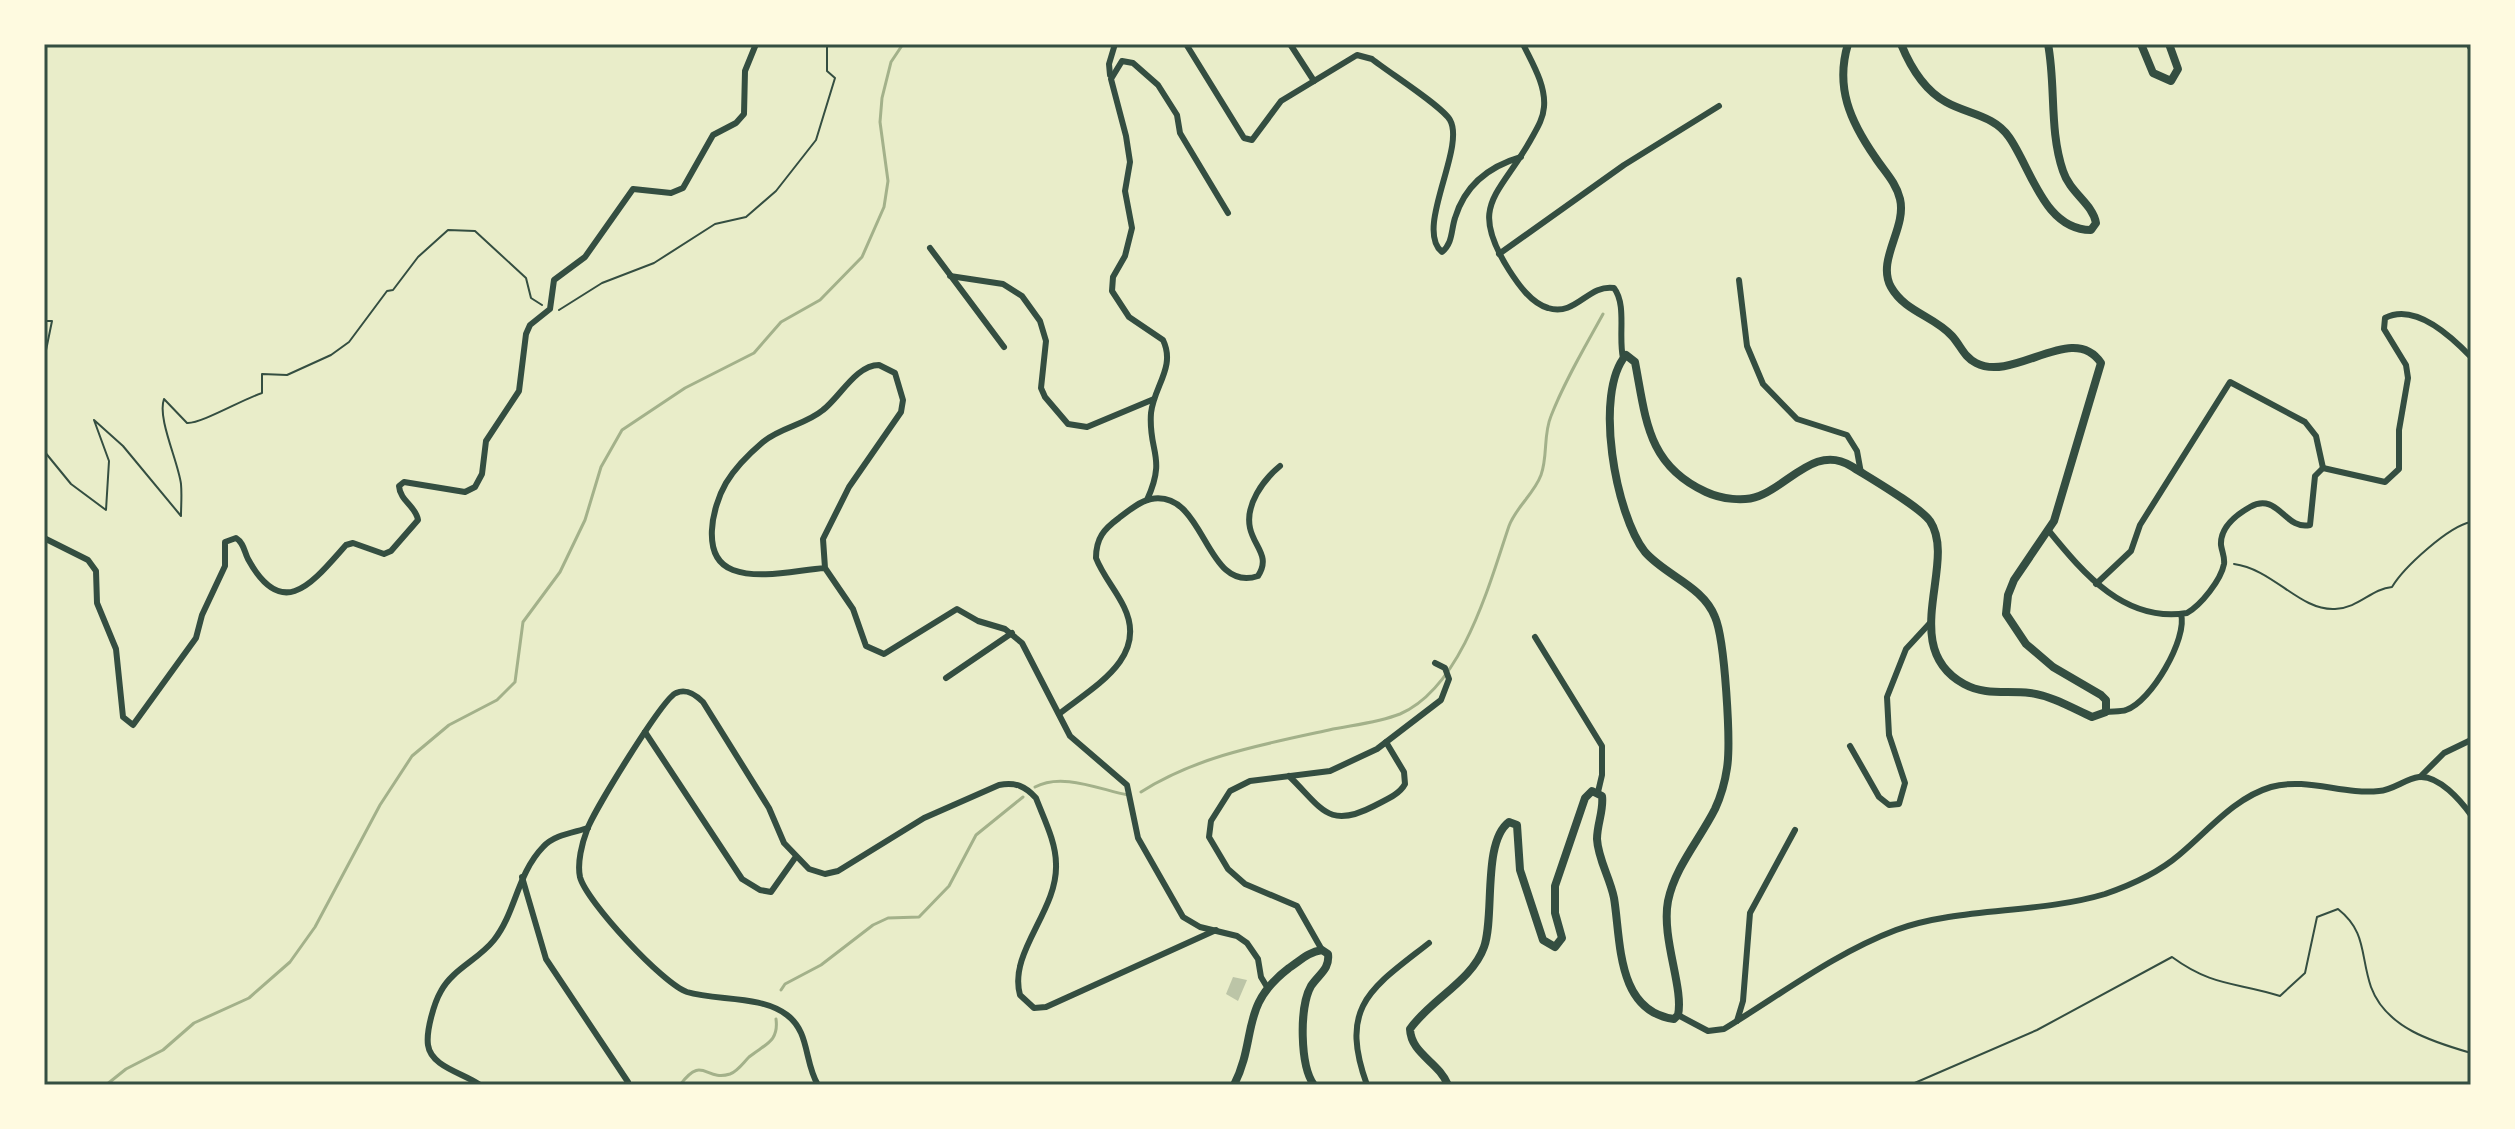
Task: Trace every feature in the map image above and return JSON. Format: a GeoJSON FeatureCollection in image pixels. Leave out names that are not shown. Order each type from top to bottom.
{"type":"FeatureCollection","features":[{"type":"Feature","properties":{"kind":"main road"},"geometry":{"type":"LineString","coordinates":[[1448,1085],[1441,1070],[1418,1051],[1410,1039],[1410,1029],[1430,1005],[1465,975],[1484,947],[1491,879],[1502,829],[1509,822],[1517,825],[1520,870],[1543,940],[1555,947],[1562,938],[1555,913],[1555,886],[1585,798],[1592,791],[1598,792],[1603,804],[1599,849],[1613,894],[1617,945],[1624,972],[1649,1008],[1664,1018],[1674,1019],[1678,1015],[1667,921],[1668,900],[1681,866],[1698,841],[1723,787],[1728,766],[1726,716],[1716,619],[1698,593],[1647,554],[1630,522],[1609,445],[1608,422],[1610,401],[1623,358],[1629,355],[1635,362],[1642,411],[1660,456],[1682,480],[1714,496],[1749,499],[1762,496],[1824,459],[1848,464],[1916,507],[1933,528],[1936,569],[1930,623],[1937,653],[1951,674],[1964,684],[1998,693],[2040,695],[2092,717],[2106,712],[2106,700],[2101,695],[2053,667],[2026,644],[2006,614],[2008,595],[2014,580],[2049,531],[2101,363],[2090,350],[2074,348],[2001,368],[1982,366],[1965,355],[1945,330],[1903,303],[1886,277],[1901,212],[1898,193],[1861,135],[1844,99],[1841,71],[1848,44]]}},
{"type":"Feature","properties":{"kind":"main road"},"geometry":{"type":"LineString","coordinates":[[1901,44],[1928,88],[1947,102],[2000,127],[2047,204],[2073,227],[2091,230],[2096,223],[2094,214],[2068,186],[2059,159],[2048,44]]}},
{"type":"Feature","properties":{"kind":"main road"},"geometry":{"type":"LineString","coordinates":[[2141,44],[2153,73],[2171,81],[2178,69],[2169,44]]}},
{"type":"Feature","properties":{"kind":"main road"},"geometry":{"type":"LineString","coordinates":[[1234,1085],[1254,1012],[1267,987],[1309,954],[1322,950],[1328,954],[1328,966],[1311,986],[1305,1016],[1304,1063],[1314,1085]]}},
{"type":"Feature","properties":{"kind":"street"},"geometry":{"type":"LineString","coordinates":[[44,538],[78,554],[96,571],[97,603],[116,649],[123,717],[133,725],[196,638],[202,615],[225,566],[225,542],[236,538],[241,541],[249,560],[273,592],[283,594],[315,581],[346,545],[353,543],[384,554],[391,551],[418,520],[417,512],[399,491],[404,482],[465,492],[475,487],[482,474],[486,441],[519,391],[526,334],[530,325],[550,309],[554,280],[585,257],[633,189],[671,193],[683,188],[713,135],[736,123],[744,114],[745,71],[756,44]]}},
{"type":"Feature","properties":{"kind":"street"},"geometry":{"type":"LineString","coordinates":[[1115,44],[1109,64],[1130,162],[1125,191],[1132,228],[1125,256],[1113,277],[1112,291],[1129,317],[1163,340],[1168,362],[1154,399],[1152,434],[1158,468],[1147,500]]}},
{"type":"Feature","properties":{"kind":"street"},"geometry":{"type":"LineString","coordinates":[[1186,44],[1244,138],[1252,140],[1281,101],[1357,55],[1365,55],[1449,118],[1453,133],[1442,181],[1435,239],[1442,252],[1451,241],[1459,206],[1478,179],[1493,167],[1521,157]]}},
{"type":"Feature","properties":{"kind":"street"},"geometry":{"type":"LineString","coordinates":[[1290,44],[1314,81]]}},
{"type":"Feature","properties":{"kind":"street"},"geometry":{"type":"LineString","coordinates":[[1523,44],[1541,84],[1544,107],[1539,126],[1491,200],[1487,213],[1499,254],[1518,284],[1538,304],[1550,309],[1571,308],[1597,289],[1614,288],[1621,304],[1619,328],[1623,358]]}},
{"type":"Feature","properties":{"kind":"street"},"geometry":{"type":"LineString","coordinates":[[1111,79],[1115,68],[1128,61],[1158,85],[1177,115],[1180,133],[1228,213]]}},
{"type":"Feature","properties":{"kind":"street"},"geometry":{"type":"LineString","coordinates":[[1499,254],[1624,165],[1719,106]]}},
{"type":"Feature","properties":{"kind":"street"},"geometry":{"type":"LineString","coordinates":[[930,248],[1004,347]]}},
{"type":"Feature","properties":{"kind":"street"},"geometry":{"type":"LineString","coordinates":[[950,276],[1003,284],[1022,296],[1040,321],[1046,341],[1041,388],[1068,424],[1087,427],[1154,399]]}},
{"type":"Feature","properties":{"kind":"street"},"geometry":{"type":"LineString","coordinates":[[1739,280],[1747,346],[1763,384],[1797,419],[1847,435],[1857,451],[1861,473]]}},
{"type":"Feature","properties":{"kind":"street"},"geometry":{"type":"LineString","coordinates":[[2323,468],[2385,482],[2399,469],[2399,430],[2408,378],[2406,365],[2384,329],[2385,318],[2400,315],[2428,322],[2452,337],[2471,357]]}},
{"type":"Feature","properties":{"kind":"street"},"geometry":{"type":"LineString","coordinates":[[825,568],[753,574],[722,565],[716,559],[713,536],[718,500],[736,469],[765,440],[811,419],[864,369],[879,365],[895,373],[903,400],[901,412],[832,516],[823,539],[825,568],[853,609],[866,646],[877,654],[889,652],[957,609],[1012,633],[1029,656],[1079,747],[1127,785],[1138,838],[1183,917],[1200,927],[1247,943],[1258,959],[1261,977],[1267,987]]}},
{"type":"Feature","properties":{"kind":"street"},"geometry":{"type":"LineString","coordinates":[[2096,584],[2131,551],[2140,525],[2203,422],[2225,387],[2235,381],[2305,422],[2316,436],[2323,468]]}},
{"type":"Feature","properties":{"kind":"street"},"geometry":{"type":"LineString","coordinates":[[1059,714],[1118,667],[1126,653],[1129,621],[1100,568],[1096,548],[1104,528],[1147,500],[1173,502],[1184,510],[1221,567],[1250,579],[1258,576],[1263,563],[1262,551],[1250,528],[1252,507],[1260,485],[1280,466]]}},
{"type":"Feature","properties":{"kind":"street"},"geometry":{"type":"LineString","coordinates":[[2049,531],[2096,584],[2145,610],[2181,614],[2200,602],[2224,563],[2221,543],[2224,530],[2249,507],[2272,504],[2296,524],[2310,525],[2315,476],[2323,468]]}},
{"type":"Feature","properties":{"kind":"street"},"geometry":{"type":"LineString","coordinates":[[2106,712],[2126,710],[2152,686],[2180,642],[2184,624],[2181,614]]}},
{"type":"Feature","properties":{"kind":"street"},"geometry":{"type":"LineString","coordinates":[[1850,746],[1879,797],[1889,805],[1899,804],[1905,783],[1889,735],[1887,697],[1906,649],[1930,623]]}},
{"type":"Feature","properties":{"kind":"street"},"geometry":{"type":"LineString","coordinates":[[946,678],[1012,633]]}},
{"type":"Feature","properties":{"kind":"street"},"geometry":{"type":"LineString","coordinates":[[1535,637],[1602,746],[1602,775],[1598,792]]}},
{"type":"Feature","properties":{"kind":"street"},"geometry":{"type":"LineString","coordinates":[[1322,950],[1297,906],[1238,879],[1209,837],[1211,821],[1230,791],[1250,781],[1343,767],[1386,742],[1431,708],[1447,689],[1449,679],[1445,668],[1435,663]]}},
{"type":"Feature","properties":{"kind":"street"},"geometry":{"type":"LineString","coordinates":[[818,1085],[808,1061],[803,1034],[788,1015],[766,1006],[679,989],[654,967],[591,897],[579,870],[588,828],[645,732],[673,694],[687,691],[696,695],[769,808],[784,843],[795,858],[809,869],[825,874],[838,871],[924,818],[999,785],[1020,784],[1036,798],[1056,864],[1051,902],[1019,968],[1018,989],[1028,1005],[1046,1007],[1216,930]]}},
{"type":"Feature","properties":{"kind":"street"},"geometry":{"type":"LineString","coordinates":[[645,732],[742,879],[760,890],[771,892],[795,858]]}},
{"type":"Feature","properties":{"kind":"street"},"geometry":{"type":"LineString","coordinates":[[1678,1015],[1708,1031],[1724,1029],[1824,966],[1898,929],[1975,914],[2057,905],[2143,880],[2177,857],[2250,795],[2274,786],[2312,785],[2377,792],[2420,777],[2444,753],[2471,740]]}},
{"type":"Feature","properties":{"kind":"street"},"geometry":{"type":"LineString","coordinates":[[1289,776],[1325,811],[1339,817],[1354,816],[1396,794],[1405,784],[1404,772],[1386,742]]}},
{"type":"Feature","properties":{"kind":"street"},"geometry":{"type":"LineString","coordinates":[[2420,777],[2452,793],[2471,815]]}},
{"type":"Feature","properties":{"kind":"street"},"geometry":{"type":"LineString","coordinates":[[480,1085],[435,1059],[427,1040],[439,994],[454,973],[473,962],[496,937],[522,877],[545,844],[588,828]]}},
{"type":"Feature","properties":{"kind":"street"},"geometry":{"type":"LineString","coordinates":[[1736,1021],[1743,1001],[1750,913],[1795,830]]}},
{"type":"Feature","properties":{"kind":"street"},"geometry":{"type":"LineString","coordinates":[[522,877],[546,959],[628,1082]]}},
{"type":"Feature","properties":{"kind":"street"},"geometry":{"type":"LineString","coordinates":[[1367,1085],[1356,1054],[1361,1007],[1369,991],[1429,943]]}},
{"type":"Feature","properties":{"kind":"path"},"geometry":{"type":"LineString","coordinates":[[44,451],[71,484],[106,510],[109,461],[94,420],[123,446],[181,516],[182,487],[160,410],[164,399],[187,423],[197,423],[216,411],[262,393],[262,374],[287,375],[331,355],[349,342],[387,291],[400,284],[418,257],[448,230],[475,231],[526,278],[531,298],[550,309],[561,310],[602,283],[654,263],[715,224],[746,217],[776,191],[816,140],[835,78],[827,71],[827,44]]}},
{"type":"Feature","properties":{"kind":"path"},"geometry":{"type":"LineString","coordinates":[[44,321],[52,321],[44,360]]}},
{"type":"Feature","properties":{"kind":"path"},"geometry":{"type":"LineString","coordinates":[[2224,563],[2261,570],[2287,591],[2332,610],[2365,601],[2378,589],[2392,587],[2400,573],[2456,525],[2471,522]]}},
{"type":"Feature","properties":{"kind":"path"},"geometry":{"type":"LineString","coordinates":[[1910,1085],[2037,1030],[2172,957],[2192,971],[2231,987],[2280,996],[2305,973],[2317,917],[2338,909],[2355,923],[2371,987],[2383,1011],[2416,1034],[2471,1053]]}},
{"type":"Feature","properties":{"kind":"building"},"geometry":{"type":"Polygon","coordinates":[[[1233,977],[1247,980],[1238,1001],[1226,994],[1233,977]]]}},
{"type":"Feature","properties":{"kind":"waterway"},"geometry":{"type":"LineString","coordinates":[[106,1085],[126,1069],[163,1050],[194,1023],[249,998],[290,962],[315,927],[380,805],[412,756],[449,725],[497,700],[515,682],[523,622],[560,572],[585,520],[601,467],[622,430],[685,388],[754,353],[781,322],[820,300],[862,257],[884,207],[888,181],[880,122],[882,98],[891,62],[903,44]]}},
{"type":"Feature","properties":{"kind":"waterway"},"geometry":{"type":"LineString","coordinates":[[1141,792],[1208,760],[1280,741],[1374,722],[1400,714],[1422,701],[1440,682],[1470,632],[1512,519],[1541,475],[1551,416],[1603,314]]}},
{"type":"Feature","properties":{"kind":"waterway"},"geometry":{"type":"LineString","coordinates":[[1035,787],[1057,781],[1069,782],[1128,795]]}},
{"type":"Feature","properties":{"kind":"waterway"},"geometry":{"type":"LineString","coordinates":[[781,990],[785,984],[821,965],[873,925],[888,918],[919,917],[949,886],[976,835],[1023,797]]}},
{"type":"Feature","properties":{"kind":"waterway"},"geometry":{"type":"LineString","coordinates":[[680,1085],[694,1071],[715,1075],[736,1071],[773,1038],[776,1019]]}}]}
